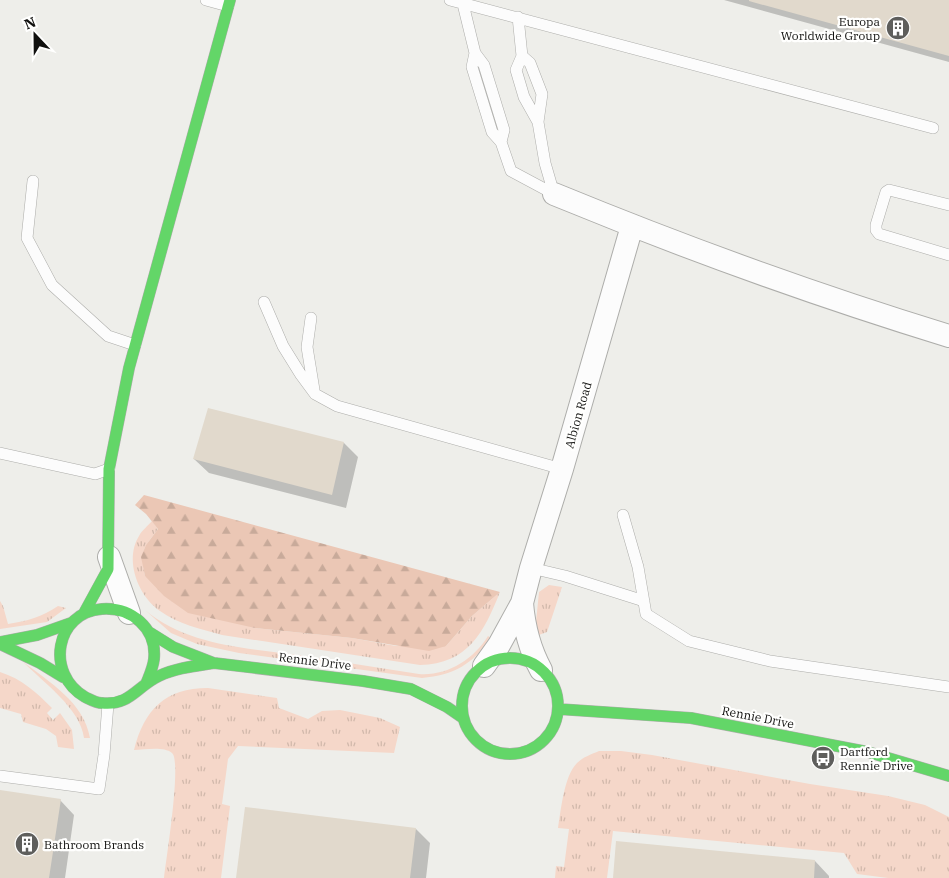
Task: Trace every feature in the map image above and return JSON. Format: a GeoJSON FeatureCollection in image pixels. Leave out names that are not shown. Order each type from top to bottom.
{"type":"FeatureCollection","features":[{"type":"Feature","properties":{"kind":"street"},"geometry":{"type":"LineString","coordinates":[[84,613],[108,569],[109,469],[129,368],[192,145],[229,3]]}},
{"type":"Feature","properties":{"kind":"street"},"geometry":{"type":"LineString","coordinates":[[554,194],[632,226],[854,307],[949,336]]}},
{"type":"Feature","properties":{"kind":"street","name":"Albion Road"},"geometry":{"type":"LineString","coordinates":[[479,670],[500,645],[522,603],[632,226]]}},
{"type":"Feature","properties":{"kind":"street"},"geometry":{"type":"LineString","coordinates":[[109,557],[129,612]]}},
{"type":"Feature","properties":{"kind":"street","name":"Albion Road"},"geometry":{"type":"LineString","coordinates":[[522,603],[527,639],[541,670]]}},
{"type":"Feature","properties":{"kind":"street"},"geometry":{"type":"LineString","coordinates":[[0,643],[49,632],[71,623],[84,613],[95,609],[107,607],[129,612]]}},
{"type":"Feature","properties":{"kind":"street","name":"Rennie Drive"},"geometry":{"type":"LineString","coordinates":[[129,612],[141,621],[149,632],[173,646],[214,663],[363,681],[411,689],[447,707],[463,718],[469,733],[480,744],[494,752],[509,754],[527,751],[543,741],[553,727],[558,709],[691,718],[868,752],[949,776]]}},
{"type":"Feature","properties":{"kind":"street"},"geometry":{"type":"LineString","coordinates":[[71,623],[63,635],[59,649],[59,663],[63,677],[81,697],[94,702],[108,704]]}},
{"type":"Feature","properties":{"kind":"street"},"geometry":{"type":"LineString","coordinates":[[146,684],[152,672],[155,658],[154,645],[149,632]]}},
{"type":"Feature","properties":{"kind":"street"},"geometry":{"type":"LineString","coordinates":[[0,643],[63,677]]}},
{"type":"Feature","properties":{"kind":"street"},"geometry":{"type":"LineString","coordinates":[[457,680],[498,660],[513,658],[528,662],[541,670],[550,680],[556,694],[558,709]]}},
{"type":"Feature","properties":{"kind":"street","name":"Rennie Drive"},"geometry":{"type":"LineString","coordinates":[[108,704],[129,698],[159,676],[178,669],[214,663]]}},
{"type":"Feature","properties":{"kind":"street"},"geometry":{"type":"LineString","coordinates":[[463,718],[462,703],[465,688],[479,670]]}},
{"type":"Feature","properties":{"kind":"street","name":"Rennie Drive"},"geometry":{"type":"LineString","coordinates":[[411,689],[428,686]]}},
{"type":"Feature","properties":{"kind":"lane"},"geometry":{"type":"LineString","coordinates":[[206,0],[229,3]]}},
{"type":"Feature","properties":{"kind":"lane"},"geometry":{"type":"LineString","coordinates":[[450,0],[933,128]]}},
{"type":"Feature","properties":{"kind":"lane"},"geometry":{"type":"LineString","coordinates":[[463,4],[474,53],[472,67],[492,132],[501,142],[512,171],[554,194]]}},
{"type":"Feature","properties":{"kind":"lane"},"geometry":{"type":"LineString","coordinates":[[518,17],[522,56],[516,70],[524,98],[538,122]]}},
{"type":"Feature","properties":{"kind":"lane"},"geometry":{"type":"LineString","coordinates":[[522,56],[530,63],[542,94],[538,122],[545,163],[554,194]]}},
{"type":"Feature","properties":{"kind":"lane"},"geometry":{"type":"LineString","coordinates":[[33,182],[27,238],[52,285],[108,336],[136,346]]}},
{"type":"Feature","properties":{"kind":"lane"},"geometry":{"type":"LineString","coordinates":[[949,205],[889,190],[886,192],[876,225],[879,234],[949,255]]}},
{"type":"Feature","properties":{"kind":"lane"},"geometry":{"type":"LineString","coordinates":[[264,302],[283,346],[315,394],[337,406],[562,469]]}},
{"type":"Feature","properties":{"kind":"lane"},"geometry":{"type":"LineString","coordinates":[[311,318],[307,347],[315,394]]}},
{"type":"Feature","properties":{"kind":"lane"},"geometry":{"type":"LineString","coordinates":[[0,453],[95,474],[109,469]]}},
{"type":"Feature","properties":{"kind":"lane"},"geometry":{"type":"LineString","coordinates":[[623,516],[638,567],[646,614],[689,641],[770,661],[949,687]]}},
{"type":"Feature","properties":{"kind":"lane"},"geometry":{"type":"LineString","coordinates":[[531,568],[565,576],[644,602]]}},
{"type":"Feature","properties":{"kind":"lane"},"geometry":{"type":"LineString","coordinates":[[0,776],[99,789],[108,704]]}},
{"type":"Feature","properties":{"kind":"green space"},"geometry":{"type":"Polygon","coordinates":[[[144,495],[500,592],[472,616],[446,646],[429,651],[352,638],[255,628],[188,613],[164,596],[145,576],[141,557],[146,545],[158,529],[146,514],[135,505],[144,495]]]}},
{"type":"Feature","properties":{"kind":"green space"},"geometry":{"type":"Polygon","coordinates":[[[152,521],[158,529],[144,550],[145,576],[255,628],[352,638],[396,646],[446,646],[472,616],[500,592],[488,620],[472,643],[450,659],[437,663],[420,665],[222,635],[190,626],[167,616],[145,596],[136,577],[133,556],[139,536],[152,521]]]}},
{"type":"Feature","properties":{"kind":"green space"},"geometry":{"type":"Polygon","coordinates":[[[549,585],[562,587],[547,632],[536,636],[539,592],[549,585]]]}},
{"type":"Feature","properties":{"kind":"green space"},"geometry":{"type":"Polygon","coordinates":[[[0,601],[8,624],[34,618],[58,606],[66,608],[47,622],[0,629],[0,601]]]}},
{"type":"Feature","properties":{"kind":"green space"},"geometry":{"type":"Polygon","coordinates":[[[145,610],[161,622],[179,631],[217,643],[419,674],[439,672],[458,665],[475,652],[488,636],[491,638],[477,655],[462,667],[444,674],[422,678],[239,653],[197,644],[171,633],[145,610]]]}},
{"type":"Feature","properties":{"kind":"green space"},"geometry":{"type":"Polygon","coordinates":[[[22,661],[54,685],[73,703],[81,714],[90,738],[84,738],[76,717],[68,706],[22,661]]]}},
{"type":"Feature","properties":{"kind":"green space"},"geometry":{"type":"Polygon","coordinates":[[[0,672],[22,682],[40,697],[52,708],[47,713],[53,720],[60,713],[72,730],[74,749],[58,747],[56,736],[46,729],[23,722],[21,714],[0,708],[0,672]]]}},
{"type":"Feature","properties":{"kind":"green space"},"geometry":{"type":"Polygon","coordinates":[[[208,688],[277,698],[279,708],[308,719],[322,711],[340,710],[380,718],[400,727],[394,753],[238,746],[228,759],[222,804],[230,806],[221,878],[164,878],[174,791],[175,760],[172,753],[164,750],[134,750],[144,723],[159,704],[168,697],[180,692],[208,688]]]}},
{"type":"Feature","properties":{"kind":"green space"},"geometry":{"type":"Polygon","coordinates":[[[599,751],[621,751],[652,755],[810,784],[888,796],[925,805],[949,817],[949,878],[888,878],[857,874],[844,853],[613,831],[607,878],[555,878],[556,866],[564,867],[569,829],[558,828],[569,776],[579,761],[599,751]]]}},
{"type":"Feature","properties":{"kind":"building","name":"Europa Worldwide Group"},"geometry":{"type":"Polygon","coordinates":[[[949,0],[949,56],[749,1],[949,0]]]}},
{"type":"Feature","properties":{"kind":"building"},"geometry":{"type":"Polygon","coordinates":[[[208,408],[344,442],[332,495],[193,459],[208,408]]]}},
{"type":"Feature","properties":{"kind":"building","name":"Bathroom Brands"},"geometry":{"type":"Polygon","coordinates":[[[0,790],[61,799],[49,878],[0,878],[0,790]]]}},
{"type":"Feature","properties":{"kind":"building"},"geometry":{"type":"Polygon","coordinates":[[[245,807],[416,828],[410,878],[236,878],[245,807]]]}},
{"type":"Feature","properties":{"kind":"building"},"geometry":{"type":"Polygon","coordinates":[[[616,841],[815,860],[814,878],[613,878],[616,841]]]}},
{"type":"Feature","properties":{"kind":"traffic: fast"},"geometry":{"type":"LineString","coordinates":[[84,613],[108,569],[109,469],[129,368],[230,0]]}},
{"type":"Feature","properties":{"kind":"traffic: fast"},"geometry":{"type":"LineString","coordinates":[[146,684],[147,681],[151,672],[154,659],[154,648],[147,629],[132,616],[113,609],[102,609],[86,613],[74,621],[65,632],[60,660],[64,674],[72,687],[85,697],[100,703],[112,703],[127,698],[133,694],[151,680],[165,673],[214,663]]}},
{"type":"Feature","properties":{"kind":"traffic: fast"},"geometry":{"type":"LineString","coordinates":[[0,642],[37,635],[71,623]]}},
{"type":"Feature","properties":{"kind":"traffic: fast"},"geometry":{"type":"LineString","coordinates":[[149,632],[173,647],[214,663],[363,681],[411,689],[447,707],[463,718]]}},
{"type":"Feature","properties":{"kind":"traffic: fast"},"geometry":{"type":"LineString","coordinates":[[0,644],[40,663],[63,677]]}},
{"type":"Feature","properties":{"kind":"traffic: fast"},"geometry":{"type":"LineString","coordinates":[[510,658],[528,662],[544,672],[554,688],[558,706],[554,724],[544,740],[528,750],[510,754],[492,750],[476,740],[466,724],[462,706],[466,688],[476,672],[492,662],[510,658]]}},
{"type":"Feature","properties":{"kind":"traffic: fast"},"geometry":{"type":"LineString","coordinates":[[558,709],[691,718],[868,752],[949,776]]}},
{"type":"Feature","properties":{"kind":"place","name":"Europa Worldwide Group"},"geometry":{"type":"Point","coordinates":[898,28]}},
{"type":"Feature","properties":{"kind":"place","name":"Dartford Rennie Drive"},"geometry":{"type":"Point","coordinates":[823,758]}},
{"type":"Feature","properties":{"kind":"place","name":"Bathroom Brands"},"geometry":{"type":"Point","coordinates":[27,844]}}]}
